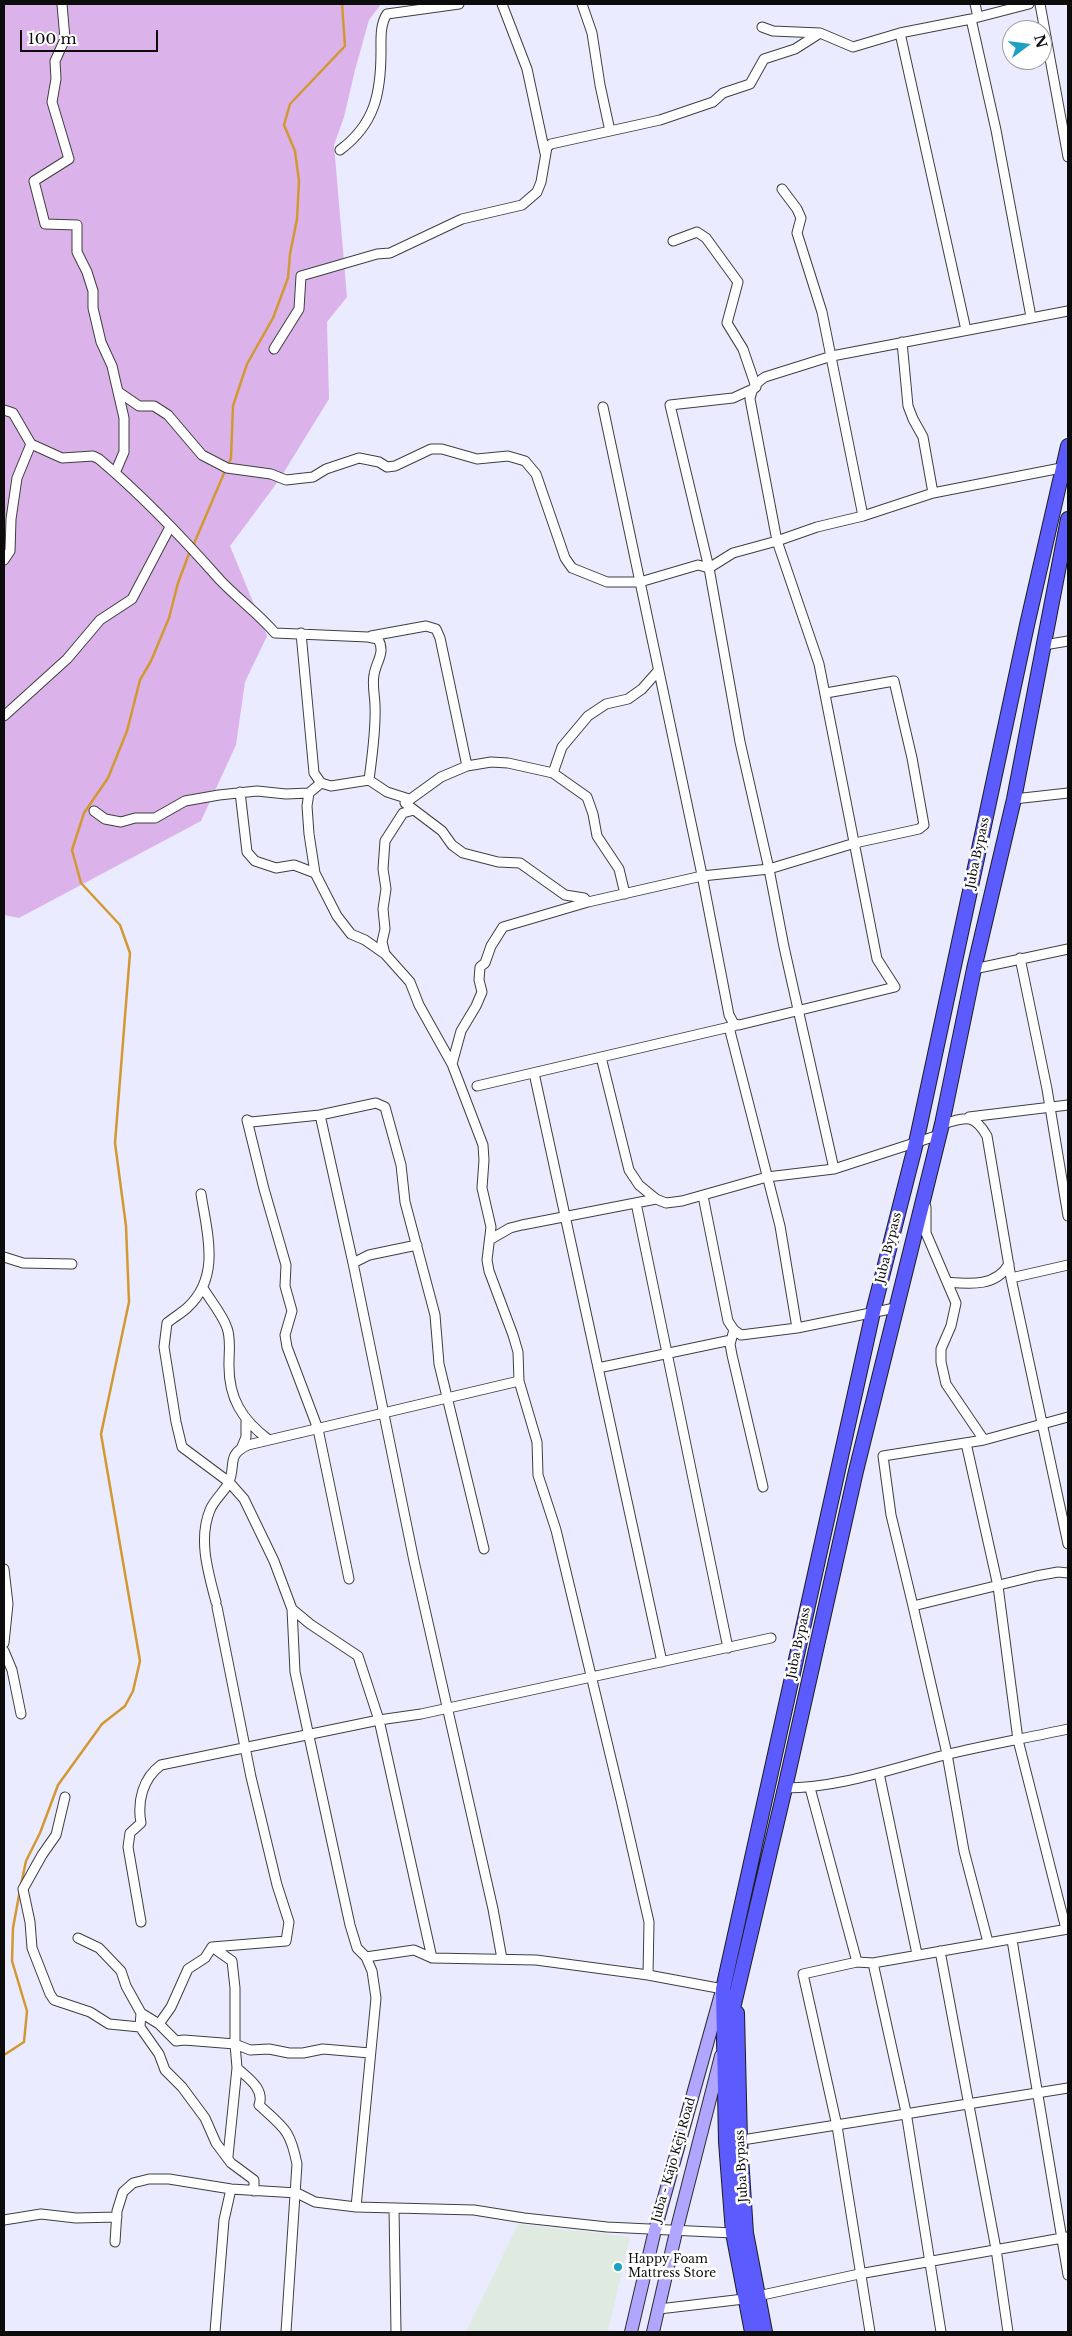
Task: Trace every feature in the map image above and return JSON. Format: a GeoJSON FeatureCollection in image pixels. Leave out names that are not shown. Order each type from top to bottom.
{"type":"FeatureCollection","features":[{"type":"Feature","properties":{"kind":"main road","name":"Juba Bypass"},"geometry":{"type":"LineString","coordinates":[[752,2332],[746,2233],[722,2052],[723,1989],[873,1312],[916,1143],[1027,625],[1068,446]]}},
{"type":"Feature","properties":{"kind":"main road","name":"Juba Bypass"},"geometry":{"type":"LineString","coordinates":[[722,2052],[737,1997],[818,1634],[895,1308],[926,1192],[940,1130],[974,968],[1014,799],[1068,519]]}},
{"type":"Feature","properties":{"kind":"main road","name":"Juba - Kajo Keji Road"},"geometry":{"type":"LineString","coordinates":[[631,2332],[655,2230],[723,1989]]}},
{"type":"Feature","properties":{"kind":"main road","name":"Juba Bypass"},"geometry":{"type":"LineString","coordinates":[[737,1997],[733,2142],[733,2233],[751,2298],[766,2332]]}},
{"type":"Feature","properties":{"kind":"main road","name":"Juba - Kajo Keji Road"},"geometry":{"type":"LineString","coordinates":[[654,2332],[676,2232],[722,2052]]}},
{"type":"Feature","properties":{"kind":"street"},"geometry":{"type":"LineString","coordinates":[[62,4],[65,39],[55,61],[56,79],[52,102],[69,159],[34,181],[45,224],[76,225],[77,252],[87,272],[93,291],[93,308],[102,342],[120,392],[124,418],[124,452],[115,473]]}},
{"type":"Feature","properties":{"kind":"street"},"geometry":{"type":"LineString","coordinates":[[340,150],[365,127],[374,104],[380,71],[383,24],[387,14],[460,4]]}},
{"type":"Feature","properties":{"kind":"street"},"geometry":{"type":"LineString","coordinates":[[502,4],[527,69],[545,154]]}},
{"type":"Feature","properties":{"kind":"street"},"geometry":{"type":"LineString","coordinates":[[582,4],[592,33],[600,85],[610,131]]}},
{"type":"Feature","properties":{"kind":"street"},"geometry":{"type":"LineString","coordinates":[[975,4],[975,18],[1031,317]]}},
{"type":"Feature","properties":{"kind":"street"},"geometry":{"type":"LineString","coordinates":[[762,27],[772,31],[820,33],[853,47],[900,33],[975,18],[1029,4]]}},
{"type":"Feature","properties":{"kind":"street"},"geometry":{"type":"LineString","coordinates":[[1040,4],[1068,157]]}},
{"type":"Feature","properties":{"kind":"street"},"geometry":{"type":"LineString","coordinates":[[274,349],[299,309],[301,276],[390,252],[462,219],[522,205],[531,199],[539,187],[547,147],[555,142],[660,120],[713,102],[723,92],[750,84],[764,59],[795,49],[820,33]]}},
{"type":"Feature","properties":{"kind":"street"},"geometry":{"type":"LineString","coordinates":[[900,33],[966,330]]}},
{"type":"Feature","properties":{"kind":"street"},"geometry":{"type":"LineString","coordinates":[[782,188],[801,218],[797,233],[822,312],[863,516]]}},
{"type":"Feature","properties":{"kind":"street"},"geometry":{"type":"LineString","coordinates":[[673,241],[697,232],[706,238],[738,282],[727,323],[743,350],[756,388]]}},
{"type":"Feature","properties":{"kind":"street"},"geometry":{"type":"LineString","coordinates":[[477,1086],[739,1025],[895,986],[877,959],[826,693],[819,664],[777,541],[750,400],[756,382],[765,377],[832,356],[1068,311]]}},
{"type":"Feature","properties":{"kind":"street"},"geometry":{"type":"LineString","coordinates":[[902,342],[908,406],[923,437],[933,493]]}},
{"type":"Feature","properties":{"kind":"street"},"geometry":{"type":"LineString","coordinates":[[765,377],[756,388],[733,398],[670,405],[709,568],[740,742],[834,1169]]}},
{"type":"Feature","properties":{"kind":"street"},"geometry":{"type":"LineString","coordinates":[[120,392],[139,406],[154,406],[168,415],[202,455],[227,468],[271,474],[286,480],[313,478],[326,469],[359,458],[379,462],[387,467],[394,466],[431,449],[442,449],[477,459],[508,456],[525,461],[536,474],[565,558],[572,568],[607,582],[640,582],[698,565],[709,568],[733,553],[777,541],[816,526],[863,516],[933,493],[1068,466]]}},
{"type":"Feature","properties":{"kind":"street"},"geometry":{"type":"LineString","coordinates":[[602,407],[702,876],[729,1015],[734,1024],[739,1025]]}},
{"type":"Feature","properties":{"kind":"street"},"geometry":{"type":"LineString","coordinates":[[4,410],[13,413],[30,444],[62,458],[93,456],[115,473],[140,494],[221,581],[260,615],[275,633],[301,633],[378,639],[382,646],[382,653],[375,665],[372,686],[375,706],[369,780]]}},
{"type":"Feature","properties":{"kind":"street"},"geometry":{"type":"LineString","coordinates":[[4,560],[10,551],[11,519],[17,478],[30,444]]}},
{"type":"Feature","properties":{"kind":"street"},"geometry":{"type":"LineString","coordinates":[[4,716],[68,659],[100,620],[132,599],[170,527]]}},
{"type":"Feature","properties":{"kind":"street"},"geometry":{"type":"LineString","coordinates":[[368,637],[426,626],[436,629],[440,638],[467,766]]}},
{"type":"Feature","properties":{"kind":"street"},"geometry":{"type":"LineString","coordinates":[[301,633],[314,773],[321,783],[331,786],[369,780],[387,792],[409,799]]}},
{"type":"Feature","properties":{"kind":"street"},"geometry":{"type":"LineString","coordinates":[[1044,645],[1068,640]]}},
{"type":"Feature","properties":{"kind":"street"},"geometry":{"type":"LineString","coordinates":[[553,773],[562,747],[588,716],[606,704],[628,699],[642,689],[658,671]]}},
{"type":"Feature","properties":{"kind":"street"},"geometry":{"type":"LineString","coordinates":[[452,1064],[461,1031],[482,992],[479,980],[480,967],[485,963],[491,946],[503,927],[588,902],[702,876],[769,869],[855,843],[912,831],[924,825],[912,758],[894,681],[826,693]]}},
{"type":"Feature","properties":{"kind":"street"},"geometry":{"type":"LineString","coordinates":[[588,902],[584,898],[565,894],[558,890],[520,863],[498,862],[463,852],[452,845],[442,831],[405,803],[441,777],[467,766],[491,762],[508,763],[553,773],[587,798],[598,836],[619,869],[625,894]]}},
{"type":"Feature","properties":{"kind":"street"},"geometry":{"type":"LineString","coordinates":[[94,811],[105,819],[121,822],[135,818],[155,818],[184,801],[240,792],[309,793],[321,783]]}},
{"type":"Feature","properties":{"kind":"street"},"geometry":{"type":"LineString","coordinates":[[240,792],[247,852],[254,861],[276,868],[294,865],[315,872]]}},
{"type":"Feature","properties":{"kind":"street"},"geometry":{"type":"LineString","coordinates":[[309,793],[307,806],[309,834],[315,872],[337,916],[351,934],[365,940],[385,954],[410,982],[419,1005],[452,1064],[484,1150],[482,1188],[491,1226],[489,1271],[518,1352],[519,1381],[537,1442],[538,1475],[556,1530],[649,1922],[648,1976]]}},
{"type":"Feature","properties":{"kind":"street"},"geometry":{"type":"LineString","coordinates":[[1014,799],[1068,794]]}},
{"type":"Feature","properties":{"kind":"street"},"geometry":{"type":"LineString","coordinates":[[385,954],[382,942],[385,928],[383,909],[386,889],[383,869],[385,841],[403,812],[414,810]]}},
{"type":"Feature","properties":{"kind":"street"},"geometry":{"type":"LineString","coordinates":[[974,968],[1068,949]]}},
{"type":"Feature","properties":{"kind":"street"},"geometry":{"type":"LineString","coordinates":[[1020,958],[1050,1108],[1068,1216]]}},
{"type":"Feature","properties":{"kind":"street"},"geometry":{"type":"LineString","coordinates":[[730,1031],[780,1226],[797,1328]]}},
{"type":"Feature","properties":{"kind":"street"},"geometry":{"type":"LineString","coordinates":[[601,1057],[629,1170],[639,1185],[656,1199],[666,1203],[703,1196],[767,1177],[834,1169],[916,1143],[940,1130],[969,1118],[1068,1105]]}},
{"type":"Feature","properties":{"kind":"street"},"geometry":{"type":"LineString","coordinates":[[534,1073],[662,1662]]}},
{"type":"Feature","properties":{"kind":"street"},"geometry":{"type":"LineString","coordinates":[[348,1579],[318,1429],[287,1347],[285,1335],[292,1311],[285,1286],[286,1265],[264,1189],[247,1120],[262,1122],[320,1115],[376,1103],[385,1106],[401,1165],[405,1202],[435,1315],[439,1364],[484,1549]]}},
{"type":"Feature","properties":{"kind":"street"},"geometry":{"type":"LineString","coordinates":[[320,1115],[502,1959]]}},
{"type":"Feature","properties":{"kind":"street"},"geometry":{"type":"LineString","coordinates":[[969,1118],[979,1122],[987,1136],[1008,1264],[1068,1544]]}},
{"type":"Feature","properties":{"kind":"street"},"geometry":{"type":"LineString","coordinates":[[926,1192],[926,1233],[954,1295],[956,1312],[941,1349],[941,1362],[946,1384],[984,1440]]}},
{"type":"Feature","properties":{"kind":"street"},"geometry":{"type":"LineString","coordinates":[[201,1194],[210,1257],[208,1275],[203,1288],[189,1306],[167,1324],[164,1347],[182,1447],[229,1482],[244,1499],[252,1512],[274,1561],[292,1610],[295,1672],[350,1925],[357,1948],[366,1958],[372,1971],[376,1998],[356,2207]]}},
{"type":"Feature","properties":{"kind":"street"},"geometry":{"type":"LineString","coordinates":[[703,1196],[728,1321],[734,1330],[741,1335],[797,1328],[895,1308]]}},
{"type":"Feature","properties":{"kind":"street"},"geometry":{"type":"LineString","coordinates":[[491,1239],[510,1228],[656,1199]]}},
{"type":"Feature","properties":{"kind":"street"},"geometry":{"type":"LineString","coordinates":[[636,1203],[728,1648]]}},
{"type":"Feature","properties":{"kind":"street"},"geometry":{"type":"LineString","coordinates":[[353,1263],[369,1255],[417,1245]]}},
{"type":"Feature","properties":{"kind":"street"},"geometry":{"type":"LineString","coordinates":[[4,1257],[23,1263],[72,1264]]}},
{"type":"Feature","properties":{"kind":"street"},"geometry":{"type":"LineString","coordinates":[[947,1282],[969,1284],[991,1280],[1003,1274],[1008,1264]]}},
{"type":"Feature","properties":{"kind":"street"},"geometry":{"type":"LineString","coordinates":[[1011,1278],[1068,1265]]}},
{"type":"Feature","properties":{"kind":"street"},"geometry":{"type":"LineString","coordinates":[[203,1288],[227,1326],[230,1344],[230,1381],[238,1410],[246,1420],[269,1440]]}},
{"type":"Feature","properties":{"kind":"street"},"geometry":{"type":"LineString","coordinates":[[734,1330],[731,1340],[732,1355],[763,1487]]}},
{"type":"Feature","properties":{"kind":"street"},"geometry":{"type":"LineString","coordinates":[[598,1368],[731,1340]]}},
{"type":"Feature","properties":{"kind":"street"},"geometry":{"type":"LineString","coordinates":[[241,1449],[269,1440],[519,1381]]}},
{"type":"Feature","properties":{"kind":"street"},"geometry":{"type":"LineString","coordinates":[[988,1942],[964,1851],[947,1754],[891,1515],[883,1456],[984,1440],[1068,1417]]}},
{"type":"Feature","properties":{"kind":"street"},"geometry":{"type":"LineString","coordinates":[[212,1947],[286,1940],[289,1922],[277,1885],[245,1748],[216,1604],[208,1575],[204,1541],[211,1508],[229,1482],[233,1459],[241,1449],[246,1437],[246,1420]]}},
{"type":"Feature","properties":{"kind":"street"},"geometry":{"type":"LineString","coordinates":[[870,2332],[859,2274],[837,2126],[803,1974],[857,1962],[873,1963],[1067,1929],[1018,1740],[998,1586],[966,1443]]}},
{"type":"Feature","properties":{"kind":"street"},"geometry":{"type":"LineString","coordinates":[[4,1569],[8,1604],[4,1643]]}},
{"type":"Feature","properties":{"kind":"street"},"geometry":{"type":"LineString","coordinates":[[913,1606],[1036,1576],[1058,1572],[1068,1573]]}},
{"type":"Feature","properties":{"kind":"street"},"geometry":{"type":"LineString","coordinates":[[292,1610],[358,1656],[379,1720],[432,1958]]}},
{"type":"Feature","properties":{"kind":"street"},"geometry":{"type":"LineString","coordinates":[[141,1922],[128,1847],[130,1833],[140,1823],[139,1812],[145,1783],[151,1773],[161,1765],[592,1678],[771,1638]]}},
{"type":"Feature","properties":{"kind":"street"},"geometry":{"type":"LineString","coordinates":[[4,1651],[12,1670],[21,1714]]}},
{"type":"Feature","properties":{"kind":"street"},"geometry":{"type":"LineString","coordinates":[[785,1788],[810,1788],[879,1773],[947,1754],[1068,1728]]}},
{"type":"Feature","properties":{"kind":"street"},"geometry":{"type":"LineString","coordinates":[[879,1773],[917,1954]]}},
{"type":"Feature","properties":{"kind":"street"},"geometry":{"type":"LineString","coordinates":[[810,1788],[857,1962]]}},
{"type":"Feature","properties":{"kind":"street"},"geometry":{"type":"LineString","coordinates":[[65,1797],[56,1835],[42,1855],[23,1889],[30,1922],[32,1948],[54,2000],[90,2012],[109,2024],[140,2027]]}},
{"type":"Feature","properties":{"kind":"street"},"geometry":{"type":"LineString","coordinates":[[78,1938],[99,1948],[122,1971],[126,1986],[140,2013],[140,2027],[159,2054],[165,2070],[182,2087],[205,2118],[216,2143],[232,2163],[254,2180],[254,2190]]}},
{"type":"Feature","properties":{"kind":"street"},"geometry":{"type":"LineString","coordinates":[[1012,1940],[1037,2092],[1065,2238],[1068,2275]]}},
{"type":"Feature","properties":{"kind":"street"},"geometry":{"type":"LineString","coordinates":[[159,2024],[171,2007],[188,1969],[205,1958],[212,1947]]}},
{"type":"Feature","properties":{"kind":"street"},"geometry":{"type":"LineString","coordinates":[[212,1947],[232,1961],[236,1988],[235,2044],[237,2068],[228,2156]]}},
{"type":"Feature","properties":{"kind":"street"},"geometry":{"type":"LineString","coordinates":[[366,1958],[414,1950],[432,1958],[536,1960],[723,1989]]}},
{"type":"Feature","properties":{"kind":"street"},"geometry":{"type":"LineString","coordinates":[[940,1951],[996,2249],[1008,2332]]}},
{"type":"Feature","properties":{"kind":"street"},"geometry":{"type":"LineString","coordinates":[[873,1963],[906,2112],[941,2332]]}},
{"type":"Feature","properties":{"kind":"street"},"geometry":{"type":"LineString","coordinates":[[140,2013],[159,2024],[176,2041],[235,2044],[250,2050],[269,2049],[288,2053],[323,2048],[370,2053]]}},
{"type":"Feature","properties":{"kind":"street"},"geometry":{"type":"LineString","coordinates":[[237,2068],[260,2091],[262,2098],[259,2105],[282,2126],[291,2138],[297,2164],[297,2193],[286,2332]]}},
{"type":"Feature","properties":{"kind":"street"},"geometry":{"type":"LineString","coordinates":[[733,2142],[837,2126],[968,2102],[1068,2088]]}},
{"type":"Feature","properties":{"kind":"street"},"geometry":{"type":"LineString","coordinates":[[115,2242],[117,2217],[123,2192],[133,2183],[148,2178],[169,2179],[231,2190],[297,2193],[315,2202],[356,2207],[474,2210],[524,2218],[676,2232],[733,2233]]}},
{"type":"Feature","properties":{"kind":"street"},"geometry":{"type":"LineString","coordinates":[[216,2332],[224,2220],[231,2190]]}},
{"type":"Feature","properties":{"kind":"street"},"geometry":{"type":"LineString","coordinates":[[394,2208],[396,2332]]}},
{"type":"Feature","properties":{"kind":"street"},"geometry":{"type":"LineString","coordinates":[[4,2220],[41,2214],[76,2218],[117,2217]]}},
{"type":"Feature","properties":{"kind":"street"},"geometry":{"type":"LineString","coordinates":[[659,2309],[751,2298],[859,2274],[1065,2238]]}},
{"type":"Feature","properties":{"kind":"shaded area"},"geometry":{"type":"Polygon","coordinates":[[[4,4],[381,4],[369,20],[344,117],[334,145],[347,297],[327,322],[329,399],[279,480],[230,546],[267,636],[245,682],[236,745],[201,821],[19,918],[4,915],[4,4]]]}},
{"type":"Feature","properties":{"kind":"shaded area"},"geometry":{"type":"Polygon","coordinates":[[[518,2224],[630,2237],[608,2332],[466,2332],[518,2224]]]}},
{"type":"Feature","properties":{"kind":"waterway"},"geometry":{"type":"LineString","coordinates":[[228,466],[231,458],[233,406],[247,364],[273,318],[288,278],[290,254],[297,219],[299,181],[295,151],[284,125],[290,104],[345,46],[342,4]]}},
{"type":"Feature","properties":{"kind":"waterway"},"geometry":{"type":"LineString","coordinates":[[193,546],[225,471]]}},
{"type":"Feature","properties":{"kind":"waterway"},"geometry":{"type":"LineString","coordinates":[[21,1885],[26,1861],[40,1833],[58,1785],[102,1724],[125,1706],[133,1691],[140,1661],[101,1434],[129,1302],[126,1226],[115,1143],[130,953],[120,925],[81,883],[72,850],[84,813],[108,778],[127,731],[140,680],[151,661],[169,618],[178,583],[190,551]]}},
{"type":"Feature","properties":{"kind":"waterway"},"geometry":{"type":"LineString","coordinates":[[4,2055],[24,2042],[27,2011],[12,1961],[13,1928],[20,1890]]}},
{"type":"Feature","properties":{"kind":"place","name":"Happy Foam Mattress Store"},"geometry":{"type":"Point","coordinates":[618,2267]}}]}
